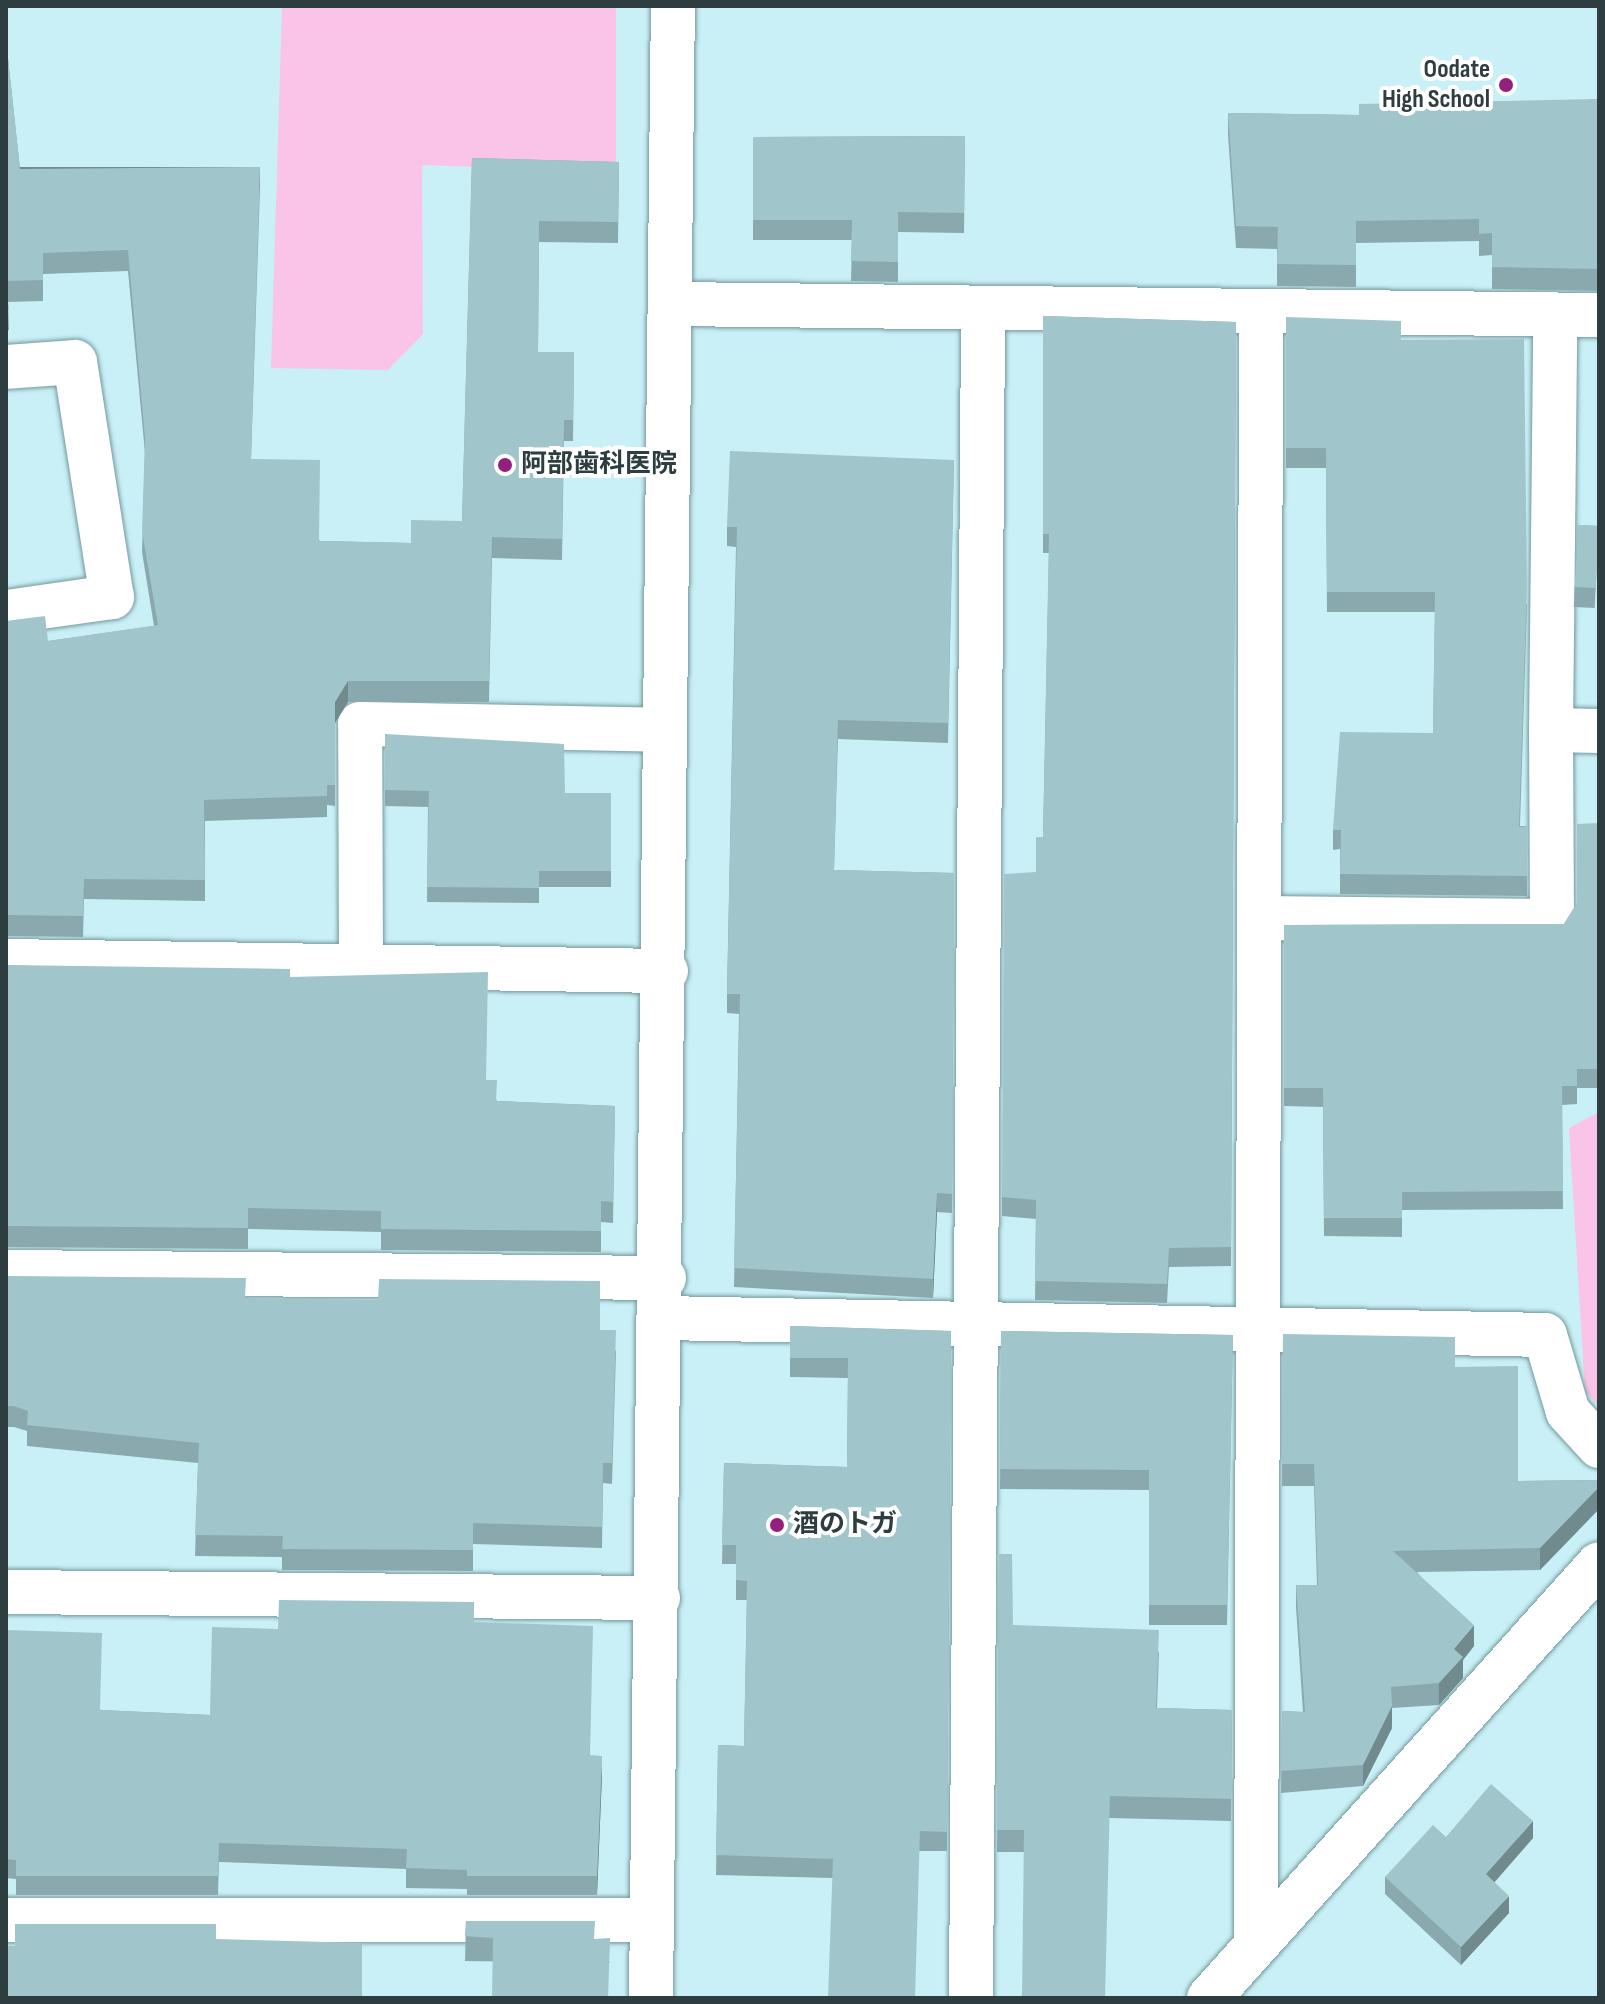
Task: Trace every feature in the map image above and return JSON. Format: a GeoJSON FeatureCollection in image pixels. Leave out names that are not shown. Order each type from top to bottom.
{"type":"FeatureCollection","features":[{"type":"Feature","properties":{"kind":"street"},"geometry":{"type":"LineString","coordinates":[[651,1998],[663,1298],[673,6]]}},
{"type":"Feature","properties":{"kind":"street"},"geometry":{"type":"LineString","coordinates":[[673,304],[983,313],[1599,315]]}},
{"type":"Feature","properties":{"kind":"street"},"geometry":{"type":"LineString","coordinates":[[1256,1944],[1261,312]]}},
{"type":"Feature","properties":{"kind":"street"},"geometry":{"type":"LineString","coordinates":[[971,1998],[983,313]]}},
{"type":"Feature","properties":{"kind":"street"},"geometry":{"type":"LineString","coordinates":[[1259,918],[1552,921],[1555,315]]}},
{"type":"Feature","properties":{"kind":"street"},"geometry":{"type":"LineString","coordinates":[[6,367],[75,362],[112,597],[6,612]]}},
{"type":"Feature","properties":{"kind":"street"},"geometry":{"type":"LineString","coordinates":[[361,963],[360,724],[665,730]]}},
{"type":"Feature","properties":{"kind":"street"},"geometry":{"type":"LineString","coordinates":[[1551,730],[1599,731]]}},
{"type":"Feature","properties":{"kind":"street"},"geometry":{"type":"LineString","coordinates":[[6,961],[361,963],[666,971]]}},
{"type":"Feature","properties":{"kind":"street"},"geometry":{"type":"LineString","coordinates":[[6,1272],[663,1298],[974,1325],[1545,1335],[1568,1412],[1599,1446]]}},
{"type":"Feature","properties":{"kind":"street"},"geometry":{"type":"LineString","coordinates":[[1209,1998],[1599,1564]]}},
{"type":"Feature","properties":{"kind":"street"},"geometry":{"type":"LineString","coordinates":[[6,1592],[658,1598]]}},
{"type":"Feature","properties":{"kind":"street"},"geometry":{"type":"LineString","coordinates":[[6,1920],[652,1920]]}},
{"type":"Feature","properties":{"kind":"shaded area"},"geometry":{"type":"Polygon","coordinates":[[[282,6],[616,6],[616,172],[422,165],[423,334],[388,370],[271,368],[282,6]]]}},
{"type":"Feature","properties":{"kind":"shaded area"},"geometry":{"type":"Polygon","coordinates":[[[1599,1112],[1599,1406],[1585,1391],[1569,1128],[1599,1112]]]}},
{"type":"Feature","properties":{"kind":"building"},"geometry":{"type":"Polygon","coordinates":[[[6,40],[20,169],[260,167],[251,459],[320,460],[319,541],[411,543],[411,520],[462,521],[472,158],[619,162],[618,222],[539,221],[538,352],[574,352],[573,420],[564,420],[562,539],[492,537],[489,681],[348,681],[335,702],[335,785],[327,785],[327,796],[204,800],[205,880],[84,879],[83,916],[6,915],[6,621],[45,616],[48,641],[158,625],[142,531],[145,438],[128,250],[43,253],[43,280],[6,281],[6,40]]]}},
{"type":"Feature","properties":{"kind":"building"},"geometry":{"type":"Polygon","coordinates":[[[1599,99],[1599,269],[1492,267],[1492,233],[1479,234],[1479,219],[1356,221],[1356,265],[1277,264],[1278,227],[1236,226],[1228,113],[1359,115],[1359,104],[1599,99]]]}},
{"type":"Feature","properties":{"kind":"building"},"geometry":{"type":"Polygon","coordinates":[[[965,136],[964,213],[898,212],[898,262],[851,261],[852,220],[753,220],[753,137],[965,136]]]}},
{"type":"Feature","properties":{"kind":"building"},"geometry":{"type":"Polygon","coordinates":[[[6,283],[9,310],[6,310],[6,283]]]}},
{"type":"Feature","properties":{"kind":"building"},"geometry":{"type":"Polygon","coordinates":[[[1043,316],[1236,322],[1231,1247],[1169,1248],[1167,1284],[1035,1281],[1036,1200],[1002,1197],[1004,874],[1036,872],[1036,837],[1043,837],[1049,534],[1043,534],[1043,316]]]}},
{"type":"Feature","properties":{"kind":"building"},"geometry":{"type":"Polygon","coordinates":[[[1286,317],[1401,321],[1401,340],[1524,339],[1527,586],[1519,827],[1527,826],[1527,876],[1340,874],[1341,830],[1333,830],[1340,732],[1433,733],[1435,592],[1327,592],[1326,448],[1286,448],[1286,317]]]}},
{"type":"Feature","properties":{"kind":"building"},"geometry":{"type":"Polygon","coordinates":[[[730,451],[954,460],[948,723],[838,720],[834,870],[954,873],[952,1194],[937,1193],[933,1279],[734,1268],[740,994],[727,994],[737,527],[727,527],[730,451]]]}},
{"type":"Feature","properties":{"kind":"building"},"geometry":{"type":"Polygon","coordinates":[[[1578,525],[1599,526],[1596,588],[1575,587],[1578,525]]]}},
{"type":"Feature","properties":{"kind":"building"},"geometry":{"type":"Polygon","coordinates":[[[385,734],[564,744],[565,793],[611,793],[611,871],[539,871],[539,888],[427,887],[429,791],[385,790],[385,734]]]}},
{"type":"Feature","properties":{"kind":"building"},"geometry":{"type":"Polygon","coordinates":[[[1599,823],[1599,1069],[1577,1069],[1577,1086],[1562,1086],[1563,1191],[1402,1192],[1402,1218],[1324,1218],[1323,1088],[1284,1088],[1284,925],[1564,924],[1577,903],[1577,824],[1599,823]]]}},
{"type":"Feature","properties":{"kind":"building"},"geometry":{"type":"Polygon","coordinates":[[[6,965],[290,969],[290,977],[488,972],[486,1080],[497,1080],[496,1101],[615,1106],[613,1202],[601,1201],[601,1231],[381,1229],[381,1211],[248,1208],[248,1228],[6,1226],[6,965]]]}},
{"type":"Feature","properties":{"kind":"building"},"geometry":{"type":"Polygon","coordinates":[[[6,1276],[246,1278],[245,1298],[378,1300],[379,1279],[600,1281],[600,1330],[616,1330],[612,1463],[603,1463],[602,1527],[473,1523],[473,1550],[282,1549],[283,1536],[195,1535],[199,1443],[27,1425],[28,1411],[6,1406],[6,1276]]]}},
{"type":"Feature","properties":{"kind":"building"},"geometry":{"type":"Polygon","coordinates":[[[790,1326],[951,1331],[947,1832],[920,1831],[915,1998],[828,1998],[833,1859],[716,1855],[718,1745],[744,1746],[747,1581],[736,1580],[736,1545],[722,1545],[724,1463],[847,1467],[848,1358],[790,1358],[790,1326]]]}},
{"type":"Feature","properties":{"kind":"building"},"geometry":{"type":"Polygon","coordinates":[[[1001,1331],[1233,1335],[1227,1605],[1149,1605],[1149,1470],[1000,1469],[1001,1331]]]}},
{"type":"Feature","properties":{"kind":"building"},"geometry":{"type":"Polygon","coordinates":[[[1283,1334],[1455,1337],[1455,1367],[1518,1366],[1518,1481],[1599,1480],[1599,1487],[1540,1548],[1393,1551],[1474,1625],[1454,1649],[1463,1657],[1439,1683],[1391,1687],[1392,1706],[1363,1765],[1281,1771],[1282,1711],[1305,1712],[1296,1585],[1318,1585],[1314,1464],[1282,1464],[1283,1334]]]}},
{"type":"Feature","properties":{"kind":"building"},"geometry":{"type":"Polygon","coordinates":[[[999,1554],[1012,1554],[1013,1625],[1159,1630],[1156,1708],[1232,1710],[1231,1799],[1110,1796],[1105,1998],[1022,1998],[1024,1830],[997,1830],[999,1554]]]}},
{"type":"Feature","properties":{"kind":"building"},"geometry":{"type":"Polygon","coordinates":[[[279,1600],[474,1602],[474,1622],[593,1626],[590,1755],[602,1756],[597,1876],[467,1876],[467,1870],[406,1868],[407,1849],[219,1843],[218,1876],[16,1876],[16,1860],[6,1859],[6,1630],[102,1633],[100,1710],[210,1715],[212,1627],[278,1629],[279,1600]]]}},
{"type":"Feature","properties":{"kind":"building"},"geometry":{"type":"Polygon","coordinates":[[[1491,1784],[1533,1821],[1486,1874],[1509,1896],[1461,1947],[1385,1877],[1433,1825],[1446,1837],[1491,1784]]]}},
{"type":"Feature","properties":{"kind":"building"},"geometry":{"type":"Polygon","coordinates":[[[466,1921],[595,1921],[594,1939],[610,1938],[608,1998],[492,1998],[493,1938],[465,1936],[466,1921]]]}},
{"type":"Feature","properties":{"kind":"building"},"geometry":{"type":"Polygon","coordinates":[[[15,1924],[216,1924],[216,1939],[362,1943],[362,1998],[6,1998],[6,1946],[15,1946],[15,1924]]]}},
{"type":"Feature","properties":{"kind":"place","name":"Oodate High School"},"geometry":{"type":"Point","coordinates":[1506,85]}},
{"type":"Feature","properties":{"kind":"place","name":"阿部歯科医院"},"geometry":{"type":"Point","coordinates":[505,465]}},
{"type":"Feature","properties":{"kind":"place","name":"酒のトガ"},"geometry":{"type":"Point","coordinates":[777,1525]}}]}
